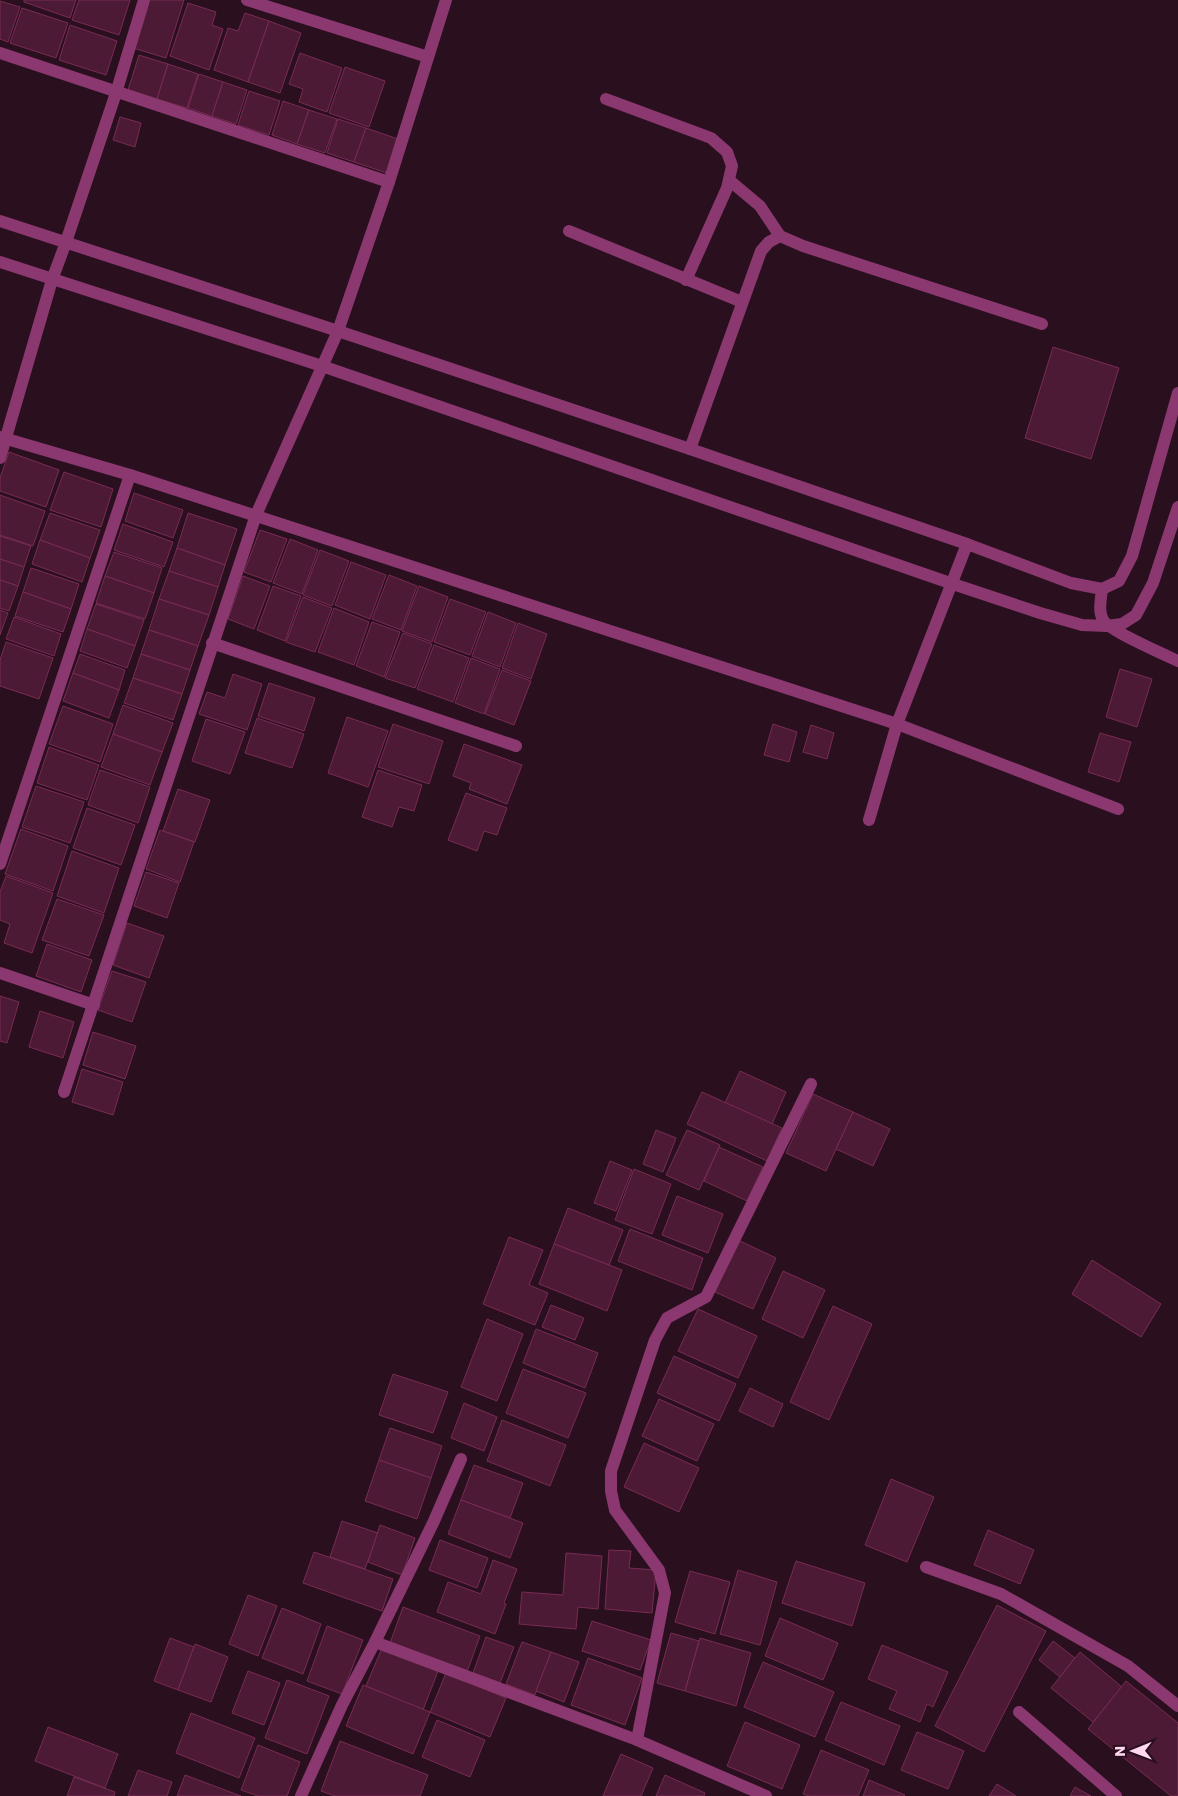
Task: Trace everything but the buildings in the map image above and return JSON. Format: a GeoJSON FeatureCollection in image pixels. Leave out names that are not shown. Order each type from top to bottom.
{"type":"FeatureCollection","features":[{"type":"Feature","properties":{"kind":"street"},"geometry":{"type":"LineString","coordinates":[[0,458],[3,438],[52,280],[116,93],[144,0]]}},
{"type":"Feature","properties":{"kind":"street"},"geometry":{"type":"LineString","coordinates":[[247,0],[428,57]]}},
{"type":"Feature","properties":{"kind":"street"},"geometry":{"type":"LineString","coordinates":[[64,1092],[256,515],[338,331],[389,182],[446,0]]}},
{"type":"Feature","properties":{"kind":"street"},"geometry":{"type":"LineString","coordinates":[[0,53],[389,182]]}},
{"type":"Feature","properties":{"kind":"street"},"geometry":{"type":"LineString","coordinates":[[606,99],[710,138],[727,152],[732,166],[727,188],[686,280]]}},
{"type":"Feature","properties":{"kind":"street"},"geometry":{"type":"LineString","coordinates":[[728,180],[760,206],[780,236],[803,246],[1042,324]]}},
{"type":"Feature","properties":{"kind":"street"},"geometry":{"type":"LineString","coordinates":[[0,221],[338,331],[690,449],[968,544],[1071,583],[1102,590],[1119,581],[1132,556],[1175,415],[1178,393]]}},
{"type":"Feature","properties":{"kind":"street"},"geometry":{"type":"LineString","coordinates":[[569,232],[742,302]]}},
{"type":"Feature","properties":{"kind":"street"},"geometry":{"type":"LineString","coordinates":[[690,449],[762,251],[769,242],[780,236]]}},
{"type":"Feature","properties":{"kind":"street"},"geometry":{"type":"LineString","coordinates":[[0,262],[322,366],[953,584],[1082,625],[1107,626],[1122,624],[1136,614],[1154,583],[1178,507]]}},
{"type":"Feature","properties":{"kind":"street"},"geometry":{"type":"LineString","coordinates":[[3,438],[130,474],[897,724],[1118,809]]}},
{"type":"Feature","properties":{"kind":"street"},"geometry":{"type":"LineString","coordinates":[[0,864],[130,474]]}},
{"type":"Feature","properties":{"kind":"street"},"geometry":{"type":"LineString","coordinates":[[869,820],[897,724],[968,544]]}},
{"type":"Feature","properties":{"kind":"street"},"geometry":{"type":"LineString","coordinates":[[1102,590],[1101,614],[1107,626],[1178,661]]}},
{"type":"Feature","properties":{"kind":"street"},"geometry":{"type":"LineString","coordinates":[[212,643],[516,746]]}},
{"type":"Feature","properties":{"kind":"street"},"geometry":{"type":"LineString","coordinates":[[0,973],[94,1005]]}},
{"type":"Feature","properties":{"kind":"street"},"geometry":{"type":"LineString","coordinates":[[637,1740],[665,1593],[659,1570],[615,1510],[611,1491],[611,1471],[655,1340],[667,1318],[706,1297],[811,1084]]}},
{"type":"Feature","properties":{"kind":"street"},"geometry":{"type":"LineString","coordinates":[[301,1796],[342,1705],[434,1521],[461,1459]]}},
{"type":"Feature","properties":{"kind":"street"},"geometry":{"type":"LineString","coordinates":[[926,1567],[1001,1594],[1128,1666],[1178,1706]]}},
{"type":"Feature","properties":{"kind":"street"},"geometry":{"type":"LineString","coordinates":[[375,1642],[637,1740],[766,1796]]}},
{"type":"Feature","properties":{"kind":"street"},"geometry":{"type":"LineString","coordinates":[[1019,1712],[1116,1796]]}}]}
